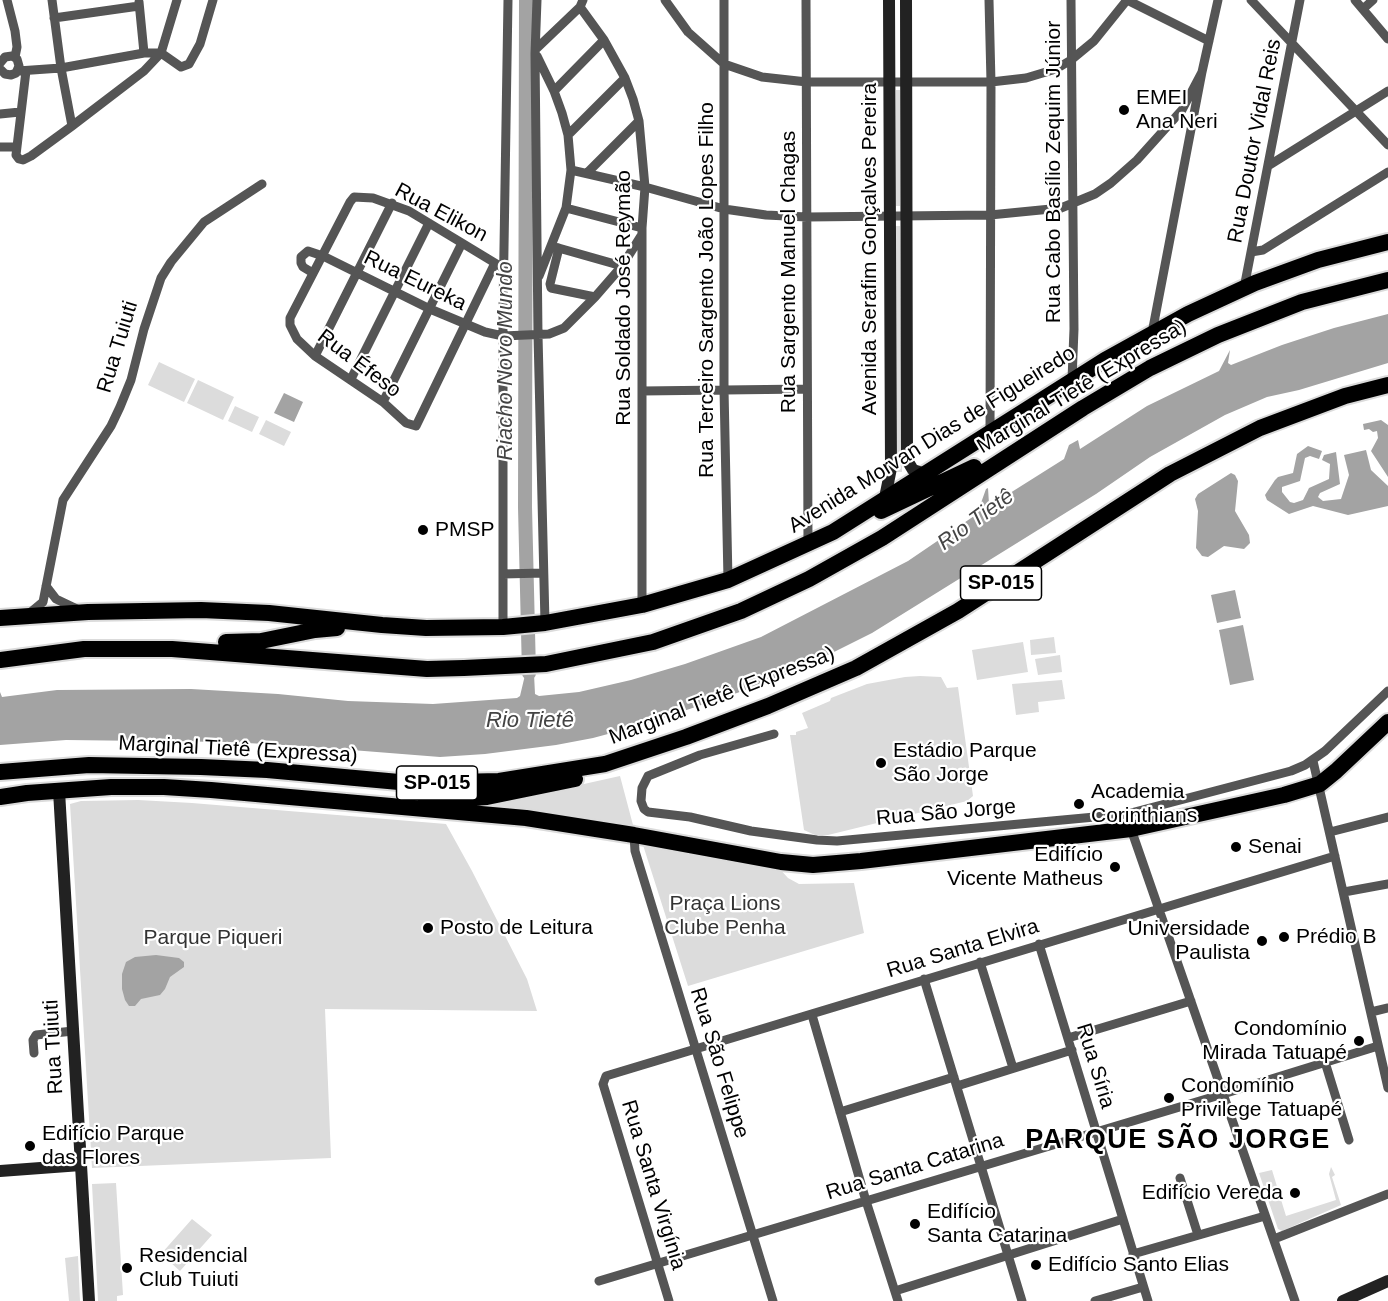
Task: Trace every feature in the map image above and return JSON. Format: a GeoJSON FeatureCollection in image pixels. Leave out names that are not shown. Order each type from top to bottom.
{"type":"FeatureCollection","features":[{"type":"Feature","properties":{"kind":"highway","name":"Avenida Morvan Dias de Figueiredo"},"geometry":{"type":"LineString","coordinates":[[0,618],[88,612],[201,610],[269,613],[382,626],[426,628],[541,623],[642,605],[728,580],[833,532],[1072,380],[1152,333],[1244,288],[1318,260],[1388,242]]}},
{"type":"Feature","properties":{"kind":"highway","name":"Marginal Tietê (Expressa)"},"geometry":{"type":"LineString","coordinates":[[172,649],[427,669],[546,663],[652,642],[741,611],[809,579],[882,538],[1004,458],[1150,368],[1218,335],[1302,303],[1388,280]]}},
{"type":"Feature","properties":{"kind":"highway","name":"Marginal Tietê (Expressa)"},"geometry":{"type":"LineString","coordinates":[[0,772],[89,765],[201,767],[267,770],[410,783],[499,782],[605,764],[768,706],[856,668],[958,611],[1170,474],[1260,428],[1345,396],[1388,385]]}},
{"type":"Feature","properties":{"kind":"highway"},"geometry":{"type":"LineString","coordinates":[[833,532],[848,529],[979,464],[1004,458]]}},
{"type":"Feature","properties":{"kind":"highway"},"geometry":{"type":"LineString","coordinates":[[0,660],[84,649],[172,649],[193,641],[243,643],[315,630],[382,626]]}},
{"type":"Feature","properties":{"kind":"highway"},"geometry":{"type":"LineString","coordinates":[[0,797],[59,791],[164,787],[526,818],[781,862],[813,864],[861,861],[1131,829],[1284,795],[1320,784],[1388,722]]}},
{"type":"Feature","properties":{"kind":"highway"},"geometry":{"type":"LineString","coordinates":[[333,801],[341,798],[410,802],[487,797],[574,780],[605,764]]}},
{"type":"Feature","properties":{"kind":"main road","name":"Avenida Serafim Gonçalves Pereira"},"geometry":{"type":"LineString","coordinates":[[885,498],[891,468],[889,0]]}},
{"type":"Feature","properties":{"kind":"main road","name":"Avenida Serafim Gonçalves Pereira"},"geometry":{"type":"LineString","coordinates":[[906,0],[907,460],[913,470],[925,474]]}},
{"type":"Feature","properties":{"kind":"main road","name":"Rua Tuiuti"},"geometry":{"type":"LineString","coordinates":[[59,791],[89,1301]]}},
{"type":"Feature","properties":{"kind":"main road"},"geometry":{"type":"LineString","coordinates":[[0,1171],[81,1165]]}},
{"type":"Feature","properties":{"kind":"main road"},"geometry":{"type":"LineString","coordinates":[[1343,1301],[1388,1281]]}},
{"type":"Feature","properties":{"kind":"street"},"geometry":{"type":"LineString","coordinates":[[7,0],[15,31],[17,47],[15,57]]}},
{"type":"Feature","properties":{"kind":"street"},"geometry":{"type":"LineString","coordinates":[[52,0],[72,126]]}},
{"type":"Feature","properties":{"kind":"street"},"geometry":{"type":"LineString","coordinates":[[1,59],[8,56],[15,57],[22,71],[16,151],[19,159],[26,159],[129,83],[161,53],[177,0]]}},
{"type":"Feature","properties":{"kind":"street"},"geometry":{"type":"LineString","coordinates":[[0,69],[8,75],[144,53],[161,53],[181,67],[189,64],[200,44],[213,0]]}},
{"type":"Feature","properties":{"kind":"street"},"geometry":{"type":"LineString","coordinates":[[508,0],[499,266],[503,336],[503,574],[510,626]]}},
{"type":"Feature","properties":{"kind":"street"},"geometry":{"type":"LineString","coordinates":[[537,0],[537,280],[534,335],[543,573],[541,623]]}},
{"type":"Feature","properties":{"kind":"street"},"geometry":{"type":"LineString","coordinates":[[665,0],[688,32],[724,64],[762,76],[807,82],[991,82],[1026,78],[1056,69],[1071,60],[1094,41],[1127,0],[1209,41]]}},
{"type":"Feature","properties":{"kind":"street","name":"Rua Terceiro Sargento João Lopes Filho"},"geometry":{"type":"LineString","coordinates":[[724,0],[724,389],[728,580]]}},
{"type":"Feature","properties":{"kind":"street","name":"Rua Sargento Manuel Chagas"},"geometry":{"type":"LineString","coordinates":[[806,0],[808,544]]}},
{"type":"Feature","properties":{"kind":"street"},"geometry":{"type":"LineString","coordinates":[[989,0],[991,82],[990,433]]}},
{"type":"Feature","properties":{"kind":"street","name":"Rua Cabo Basílio Zequim Júnior"},"geometry":{"type":"LineString","coordinates":[[1071,0],[1074,330],[1072,380]]}},
{"type":"Feature","properties":{"kind":"street"},"geometry":{"type":"LineString","coordinates":[[1152,333],[1218,0]]}},
{"type":"Feature","properties":{"kind":"street"},"geometry":{"type":"LineString","coordinates":[[1251,0],[1388,145]]}},
{"type":"Feature","properties":{"kind":"street","name":"Rua Doutor Vidal Reis"},"geometry":{"type":"LineString","coordinates":[[1244,288],[1300,0]]}},
{"type":"Feature","properties":{"kind":"street"},"geometry":{"type":"LineString","coordinates":[[1355,0],[1388,39]]}},
{"type":"Feature","properties":{"kind":"street"},"geometry":{"type":"LineString","coordinates":[[1364,9],[1373,0]]}},
{"type":"Feature","properties":{"kind":"street"},"geometry":{"type":"LineString","coordinates":[[54,18],[139,3],[144,53]]}},
{"type":"Feature","properties":{"kind":"street"},"geometry":{"type":"LineString","coordinates":[[536,52],[581,3]]}},
{"type":"Feature","properties":{"kind":"street","name":"Rua Soldado José Reymão"},"geometry":{"type":"LineString","coordinates":[[581,3],[625,78],[639,121],[645,187],[642,231],[642,605]]}},
{"type":"Feature","properties":{"kind":"street"},"geometry":{"type":"LineString","coordinates":[[554,91],[604,40]]}},
{"type":"Feature","properties":{"kind":"street"},"geometry":{"type":"LineString","coordinates":[[536,52],[554,91],[568,135],[571,170],[566,208],[550,284],[551,288],[595,297]]}},
{"type":"Feature","properties":{"kind":"street"},"geometry":{"type":"LineString","coordinates":[[571,170],[645,187],[724,209],[759,215],[807,217],[990,215],[1037,211],[1072,205],[1111,183],[1137,160],[1182,110],[1202,72]]}},
{"type":"Feature","properties":{"kind":"street"},"geometry":{"type":"LineString","coordinates":[[568,135],[625,78]]}},
{"type":"Feature","properties":{"kind":"street"},"geometry":{"type":"LineString","coordinates":[[1268,166],[1388,91]]}},
{"type":"Feature","properties":{"kind":"street"},"geometry":{"type":"LineString","coordinates":[[0,114],[20,112]]}},
{"type":"Feature","properties":{"kind":"street"},"geometry":{"type":"LineString","coordinates":[[587,173],[639,121]]}},
{"type":"Feature","properties":{"kind":"street"},"geometry":{"type":"LineString","coordinates":[[0,147],[16,151]]}},
{"type":"Feature","properties":{"kind":"street"},"geometry":{"type":"LineString","coordinates":[[1251,252],[1263,250],[1388,172]]}},
{"type":"Feature","properties":{"kind":"street","name":"Rua Tuiuti"},"geometry":{"type":"LineString","coordinates":[[26,615],[40,606],[63,500],[111,426],[131,380],[161,278],[171,262],[204,222],[262,184]]}},
{"type":"Feature","properties":{"kind":"street","name":"Rua Elikon"},"geometry":{"type":"LineString","coordinates":[[319,254],[352,198],[368,197],[392,203],[499,266]]}},
{"type":"Feature","properties":{"kind":"street"},"geometry":{"type":"LineString","coordinates":[[315,356],[392,203]]}},
{"type":"Feature","properties":{"kind":"street"},"geometry":{"type":"LineString","coordinates":[[566,208],[642,231]]}},
{"type":"Feature","properties":{"kind":"street"},"geometry":{"type":"LineString","coordinates":[[351,379],[429,223]]}},
{"type":"Feature","properties":{"kind":"street","name":"Rua Eureka"},"geometry":{"type":"LineString","coordinates":[[319,254],[466,326],[503,336],[549,334],[564,328],[595,297],[622,266],[642,231]]}},
{"type":"Feature","properties":{"kind":"street"},"geometry":{"type":"LineString","coordinates":[[383,402],[462,243]]}},
{"type":"Feature","properties":{"kind":"street"},"geometry":{"type":"LineString","coordinates":[[537,280],[556,247]]}},
{"type":"Feature","properties":{"kind":"street"},"geometry":{"type":"LineString","coordinates":[[556,247],[622,266]]}},
{"type":"Feature","properties":{"kind":"street"},"geometry":{"type":"LineString","coordinates":[[314,273],[303,267],[301,259],[306,252],[319,254]]}},
{"type":"Feature","properties":{"kind":"street","name":"Rua Éfeso"},"geometry":{"type":"LineString","coordinates":[[319,254],[314,273],[289,323],[297,339],[315,356],[383,402],[406,423],[417,425],[466,326]]}},
{"type":"Feature","properties":{"kind":"street"},"geometry":{"type":"LineString","coordinates":[[466,326],[499,266]]}},
{"type":"Feature","properties":{"kind":"street"},"geometry":{"type":"LineString","coordinates":[[642,391],[807,389]]}},
{"type":"Feature","properties":{"kind":"street"},"geometry":{"type":"LineString","coordinates":[[503,574],[543,573]]}},
{"type":"Feature","properties":{"kind":"street"},"geometry":{"type":"LineString","coordinates":[[46,586],[56,599],[88,612]]}},
{"type":"Feature","properties":{"kind":"street","name":"Rua São Jorge"},"geometry":{"type":"LineString","coordinates":[[774,734],[700,755],[648,776],[642,788],[641,801],[644,809],[648,812],[690,817],[751,831],[837,841],[1127,813],[1291,771],[1313,760],[1388,691]]}},
{"type":"Feature","properties":{"kind":"street"},"geometry":{"type":"LineString","coordinates":[[1313,760],[1388,1088]]}},
{"type":"Feature","properties":{"kind":"street"},"geometry":{"type":"LineString","coordinates":[[1330,831],[1388,817]]}},
{"type":"Feature","properties":{"kind":"street"},"geometry":{"type":"LineString","coordinates":[[1131,829],[1295,1301]]}},
{"type":"Feature","properties":{"kind":"street","name":"Rua São Felippe"},"geometry":{"type":"LineString","coordinates":[[634,835],[635,851],[773,1301]]}},
{"type":"Feature","properties":{"kind":"street","name":"Rua Santa Elvira"},"geometry":{"type":"LineString","coordinates":[[603,1079],[608,1075],[696,1048],[1335,856]]}},
{"type":"Feature","properties":{"kind":"street"},"geometry":{"type":"LineString","coordinates":[[1344,892],[1388,884]]}},
{"type":"Feature","properties":{"kind":"street","name":"Rua Síria"},"geometry":{"type":"LineString","coordinates":[[1039,944],[1148,1301]]}},
{"type":"Feature","properties":{"kind":"street"},"geometry":{"type":"LineString","coordinates":[[980,962],[1013,1068]]}},
{"type":"Feature","properties":{"kind":"street"},"geometry":{"type":"LineString","coordinates":[[924,979],[1022,1301]]}},
{"type":"Feature","properties":{"kind":"street"},"geometry":{"type":"LineString","coordinates":[[1068,1038],[1191,1001]]}},
{"type":"Feature","properties":{"kind":"street"},"geometry":{"type":"LineString","coordinates":[[1371,1012],[1388,1008]]}},
{"type":"Feature","properties":{"kind":"street"},"geometry":{"type":"LineString","coordinates":[[812,1015],[866,1201],[898,1301]]}},
{"type":"Feature","properties":{"kind":"street"},"geometry":{"type":"LineString","coordinates":[[34,1053],[33,1040],[36,1035],[73,1031]]}},
{"type":"Feature","properties":{"kind":"street","name":"Rua Santa Catarina"},"geometry":{"type":"LineString","coordinates":[[599,1281],[1378,1046]]}},
{"type":"Feature","properties":{"kind":"street"},"geometry":{"type":"LineString","coordinates":[[840,1112],[1013,1068],[1072,1050]]}},
{"type":"Feature","properties":{"kind":"street"},"geometry":{"type":"LineString","coordinates":[[1325,1062],[1349,1140]]}},
{"type":"Feature","properties":{"kind":"street","name":"Rua Santa Virgínia"},"geometry":{"type":"LineString","coordinates":[[603,1079],[669,1301]]}},
{"type":"Feature","properties":{"kind":"street"},"geometry":{"type":"LineString","coordinates":[[1180,1178],[1198,1235]]}},
{"type":"Feature","properties":{"kind":"street"},"geometry":{"type":"LineString","coordinates":[[1274,1239],[1388,1194]]}},
{"type":"Feature","properties":{"kind":"street"},"geometry":{"type":"LineString","coordinates":[[1134,1254],[1265,1216]]}},
{"type":"Feature","properties":{"kind":"street"},"geometry":{"type":"LineString","coordinates":[[895,1291],[1123,1219]]}},
{"type":"Feature","properties":{"kind":"street"},"geometry":{"type":"LineString","coordinates":[[1095,1301],[1143,1287]]}},
{"type":"Feature","properties":{"kind":"green space"},"geometry":{"type":"Polygon","coordinates":[[[896,90],[900,90],[900,206],[896,206],[896,90]]]}},
{"type":"Feature","properties":{"kind":"green space"},"geometry":{"type":"Polygon","coordinates":[[[896,226],[900,226],[902,472],[897,472],[896,226]]]}},
{"type":"Feature","properties":{"kind":"green space"},"geometry":{"type":"Polygon","coordinates":[[[159,362],[195,379],[184,402],[148,385],[159,362]]]}},
{"type":"Feature","properties":{"kind":"green space"},"geometry":{"type":"Polygon","coordinates":[[[198,380],[234,397],[223,420],[187,403],[198,380]]]}},
{"type":"Feature","properties":{"kind":"green space"},"geometry":{"type":"Polygon","coordinates":[[[235,406],[259,417],[252,432],[228,421],[235,406]]]}},
{"type":"Feature","properties":{"kind":"green space"},"geometry":{"type":"Polygon","coordinates":[[[266,420],[291,432],[284,446],[259,434],[266,420]]]}},
{"type":"Feature","properties":{"kind":"green space"},"geometry":{"type":"Polygon","coordinates":[[[1054,637],[1056,653],[1031,655],[1030,640],[1054,637]]]}},
{"type":"Feature","properties":{"kind":"green space"},"geometry":{"type":"Polygon","coordinates":[[[1023,642],[1028,672],[977,680],[972,650],[1023,642]]]}},
{"type":"Feature","properties":{"kind":"green space"},"geometry":{"type":"Polygon","coordinates":[[[1060,655],[1062,672],[1038,675],[1035,659],[1060,655]]]}},
{"type":"Feature","properties":{"kind":"green space","name":"Estádio Parque São Jorge"},"geometry":{"type":"Polygon","coordinates":[[[920,676],[941,677],[947,688],[958,687],[973,796],[967,801],[828,835],[815,835],[804,830],[790,735],[796,735],[796,732],[808,728],[802,713],[830,701],[831,698],[867,684],[920,676]]]}},
{"type":"Feature","properties":{"kind":"green space"},"geometry":{"type":"Polygon","coordinates":[[[1062,680],[1065,699],[1038,702],[1039,712],[1016,715],[1012,684],[1062,680]]]}},
{"type":"Feature","properties":{"kind":"green space"},"geometry":{"type":"Polygon","coordinates":[[[620,776],[633,825],[476,808],[620,776]]]}},
{"type":"Feature","properties":{"kind":"green space","name":"Parque Piqueri"},"geometry":{"type":"Polygon","coordinates":[[[138,800],[446,824],[527,979],[537,1011],[325,1009],[331,1158],[92,1168],[70,804],[81,801],[138,800]]]}},
{"type":"Feature","properties":{"kind":"green space","name":"Praça Lions Clube Penha"},"geometry":{"type":"Polygon","coordinates":[[[643,845],[778,867],[788,878],[799,884],[854,883],[864,933],[688,986],[643,845]]]}},
{"type":"Feature","properties":{"kind":"green space"},"geometry":{"type":"Polygon","coordinates":[[[1331,1167],[1335,1175],[1332,1177],[1341,1205],[1282,1231],[1278,1229],[1259,1173],[1272,1170],[1286,1216],[1336,1200],[1329,1174],[1331,1167]]]}},
{"type":"Feature","properties":{"kind":"green space"},"geometry":{"type":"Polygon","coordinates":[[[116,1183],[123,1295],[117,1296],[117,1301],[98,1301],[92,1184],[116,1183]]]}},
{"type":"Feature","properties":{"kind":"green space"},"geometry":{"type":"Polygon","coordinates":[[[192,1219],[212,1235],[180,1271],[161,1254],[192,1219]]]}},
{"type":"Feature","properties":{"kind":"green space"},"geometry":{"type":"Polygon","coordinates":[[[78,1256],[80,1301],[69,1301],[65,1258],[78,1256]]]}},
{"type":"Feature","properties":{"kind":"water","name":"Rio Tietê"},"geometry":{"type":"Polygon","coordinates":[[[1388,314],[1388,363],[1299,390],[1267,397],[1225,415],[1150,457],[1096,494],[872,633],[796,671],[645,724],[556,745],[440,757],[229,742],[66,740],[0,745],[0,692],[2,697],[57,690],[191,689],[348,701],[433,704],[517,698],[520,696],[525,675],[534,674],[535,694],[539,696],[579,692],[685,664],[761,637],[908,561],[977,514],[986,489],[988,488],[991,505],[1064,459],[1069,445],[1078,440],[1080,449],[1147,406],[1219,371],[1230,350],[1228,363],[1231,365],[1334,328],[1388,314]]]}},
{"type":"Feature","properties":{"kind":"water"},"geometry":{"type":"Polygon","coordinates":[[[284,393],[303,402],[294,422],[274,413],[284,393]]]}},
{"type":"Feature","properties":{"kind":"water"},"geometry":{"type":"Polygon","coordinates":[[[1381,420],[1388,425],[1388,477],[1371,451],[1378,438],[1377,431],[1364,430],[1363,424],[1381,420]]]}},
{"type":"Feature","properties":{"kind":"water"},"geometry":{"type":"Polygon","coordinates":[[[1308,446],[1322,451],[1319,459],[1310,456],[1305,458],[1300,481],[1282,487],[1282,492],[1290,502],[1303,500],[1309,488],[1329,479],[1330,464],[1322,460],[1324,455],[1336,452],[1340,484],[1320,493],[1318,497],[1323,501],[1341,499],[1349,475],[1344,455],[1366,450],[1371,470],[1388,486],[1388,506],[1348,515],[1313,506],[1289,514],[1267,500],[1265,495],[1275,480],[1293,473],[1297,454],[1308,446]]]}},
{"type":"Feature","properties":{"kind":"water"},"geometry":{"type":"Polygon","coordinates":[[[1231,473],[1238,481],[1235,511],[1249,535],[1250,543],[1244,549],[1224,546],[1208,557],[1202,556],[1196,548],[1198,511],[1195,499],[1198,494],[1231,473]]]}},
{"type":"Feature","properties":{"kind":"water"},"geometry":{"type":"Polygon","coordinates":[[[1235,590],[1241,618],[1217,623],[1211,595],[1235,590]]]}},
{"type":"Feature","properties":{"kind":"water"},"geometry":{"type":"Polygon","coordinates":[[[1243,625],[1254,680],[1230,685],[1219,630],[1243,625]]]}},
{"type":"Feature","properties":{"kind":"water"},"geometry":{"type":"Polygon","coordinates":[[[156,955],[179,958],[184,962],[184,967],[170,977],[160,995],[141,999],[135,1006],[129,1006],[122,989],[122,974],[126,962],[135,957],[156,955]]]}},
{"type":"Feature","properties":{"kind":"waterway","name":"Riacho Novo Mundo"},"geometry":{"type":"LineString","coordinates":[[526,0],[525,507],[529,673]]}},
{"type":"Feature","properties":{"kind":"place","name":"EMEI Ana Neri"},"geometry":{"type":"Point","coordinates":[1124,110]}},
{"type":"Feature","properties":{"kind":"place","name":"PMSP"},"geometry":{"type":"Point","coordinates":[423,530]}},
{"type":"Feature","properties":{"kind":"place","name":"Estádio Parque São Jorge"},"geometry":{"type":"Point","coordinates":[881,763]}},
{"type":"Feature","properties":{"kind":"place","name":"Academia Corinthians"},"geometry":{"type":"Point","coordinates":[1079,804]}},
{"type":"Feature","properties":{"kind":"place","name":"Senai"},"geometry":{"type":"Point","coordinates":[1236,847]}},
{"type":"Feature","properties":{"kind":"place","name":"Edifício Vicente Matheus"},"geometry":{"type":"Point","coordinates":[1115,867]}},
{"type":"Feature","properties":{"kind":"place","name":"Posto de Leitura"},"geometry":{"type":"Point","coordinates":[428,928]}},
{"type":"Feature","properties":{"kind":"place","name":"Prédio B"},"geometry":{"type":"Point","coordinates":[1284,937]}},
{"type":"Feature","properties":{"kind":"place","name":"Universidade Paulista"},"geometry":{"type":"Point","coordinates":[1262,941]}},
{"type":"Feature","properties":{"kind":"place","name":"Condomínio Mirada Tatuapé"},"geometry":{"type":"Point","coordinates":[1359,1041]}},
{"type":"Feature","properties":{"kind":"place","name":"Condomínio Privilege Tatuapé"},"geometry":{"type":"Point","coordinates":[1169,1098]}},
{"type":"Feature","properties":{"kind":"place","name":"Edifício Parque das Flores"},"geometry":{"type":"Point","coordinates":[30,1146]}},
{"type":"Feature","properties":{"kind":"place","name":"Edifício Vereda"},"geometry":{"type":"Point","coordinates":[1295,1193]}},
{"type":"Feature","properties":{"kind":"place","name":"Edifício Santa Catarina"},"geometry":{"type":"Point","coordinates":[915,1224]}},
{"type":"Feature","properties":{"kind":"place","name":"Edifício Santo Elias"},"geometry":{"type":"Point","coordinates":[1036,1265]}},
{"type":"Feature","properties":{"kind":"place","name":"Residencial Club Tuiuti"},"geometry":{"type":"Point","coordinates":[127,1268]}},
{"type":"Feature","properties":{"kind":"district","name":"PARQUE SÃO JORGE"},"geometry":{"type":"Point","coordinates":[1178,1141]}}]}
